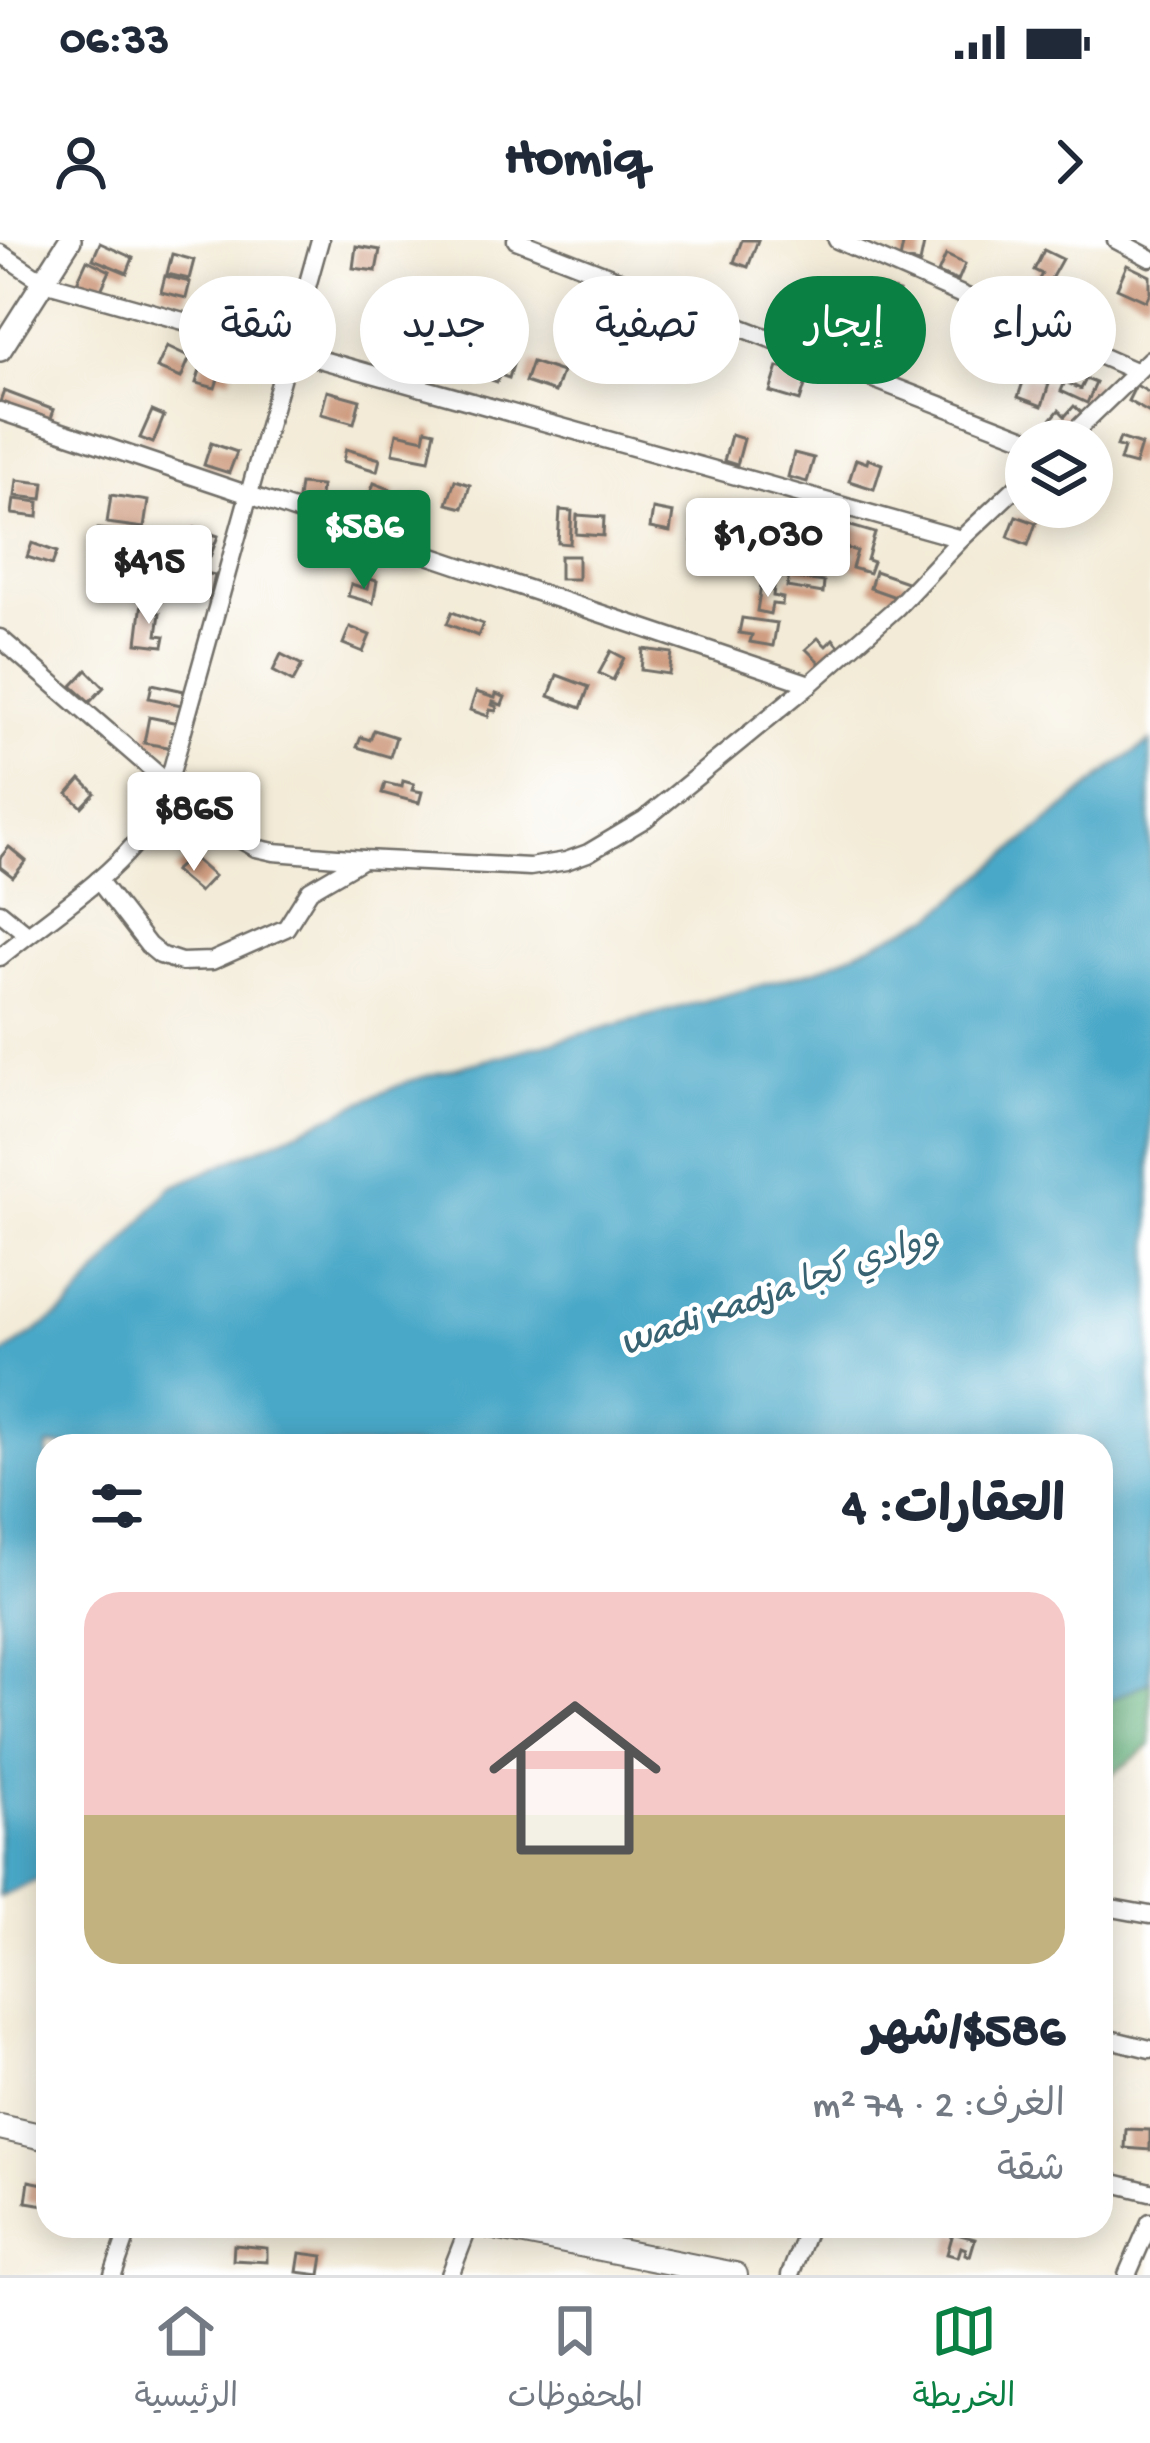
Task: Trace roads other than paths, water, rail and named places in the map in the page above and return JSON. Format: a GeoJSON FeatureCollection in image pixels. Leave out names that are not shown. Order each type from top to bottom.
{"type":"FeatureCollection","features":[{"type":"Feature","properties":{"kind":"main road"},"geometry":{"type":"LineString","coordinates":[[0,2127],[36,2135]]}},
{"type":"Feature","properties":{"kind":"main road"},"geometry":{"type":"LineString","coordinates":[[550,2238],[735,2275]]}},
{"type":"Feature","properties":{"kind":"street"},"geometry":{"type":"LineString","coordinates":[[0,350],[70,240]]}},
{"type":"Feature","properties":{"kind":"street"},"geometry":{"type":"LineString","coordinates":[[310,276],[320,240]]}},
{"type":"Feature","properties":{"kind":"street"},"geometry":{"type":"LineString","coordinates":[[516,240],[1005,430]]}},
{"type":"Feature","properties":{"kind":"street"},"geometry":{"type":"LineString","coordinates":[[837,240],[1135,371]]}},
{"type":"Feature","properties":{"kind":"street"},"geometry":{"type":"LineString","coordinates":[[1116,240],[1150,258]]}},
{"type":"Feature","properties":{"kind":"street"},"geometry":{"type":"LineString","coordinates":[[0,253],[44,283],[179,321]]}},
{"type":"Feature","properties":{"kind":"street"},"geometry":{"type":"LineString","coordinates":[[1086,420],[1150,358]]}},
{"type":"Feature","properties":{"kind":"street"},"geometry":{"type":"LineString","coordinates":[[336,366],[961,539]]}},
{"type":"Feature","properties":{"kind":"street"},"geometry":{"type":"LineString","coordinates":[[0,957],[98,880],[151,827],[170,785],[281,384]]}},
{"type":"Feature","properties":{"kind":"street"},"geometry":{"type":"LineString","coordinates":[[0,411],[810,684]]}},
{"type":"Feature","properties":{"kind":"street"},"geometry":{"type":"LineString","coordinates":[[0,638],[170,785],[256,848],[530,867],[588,854],[645,819],[896,608],[1005,498]]}},
{"type":"Feature","properties":{"kind":"street"},"geometry":{"type":"LineString","coordinates":[[98,880],[160,955],[181,962],[212,961],[286,928],[310,890],[363,859]]}},
{"type":"Feature","properties":{"kind":"street"},"geometry":{"type":"LineString","coordinates":[[0,912],[27,934]]}},
{"type":"Feature","properties":{"kind":"street"},"geometry":{"type":"LineString","coordinates":[[1113,1908],[1150,1915]]}},
{"type":"Feature","properties":{"kind":"street"},"geometry":{"type":"LineString","coordinates":[[1113,2040],[1150,2049]]}},
{"type":"Feature","properties":{"kind":"street"},"geometry":{"type":"LineString","coordinates":[[1113,2183],[1150,2192]]}},
{"type":"Feature","properties":{"kind":"street"},"geometry":{"type":"LineString","coordinates":[[1127,2275],[1150,2222]]}},
{"type":"Feature","properties":{"kind":"street"},"geometry":{"type":"LineString","coordinates":[[113,2275],[126,2238]]}},
{"type":"Feature","properties":{"kind":"street"},"geometry":{"type":"LineString","coordinates":[[450,2275],[464,2238]]}},
{"type":"Feature","properties":{"kind":"street"},"geometry":{"type":"LineString","coordinates":[[790,2275],[804,2238]]}},
{"type":"Feature","properties":{"kind":"water","name":"Wadi Kadja ووادي كجا"},"geometry":{"type":"Polygon","coordinates":[[[1150,742],[1150,1681],[1113,1698],[1113,1434],[36,1434],[36,1880],[0,1897],[0,1356],[68,1309],[170,1188],[409,1081],[817,970],[934,916],[1150,742]]]}}]}
